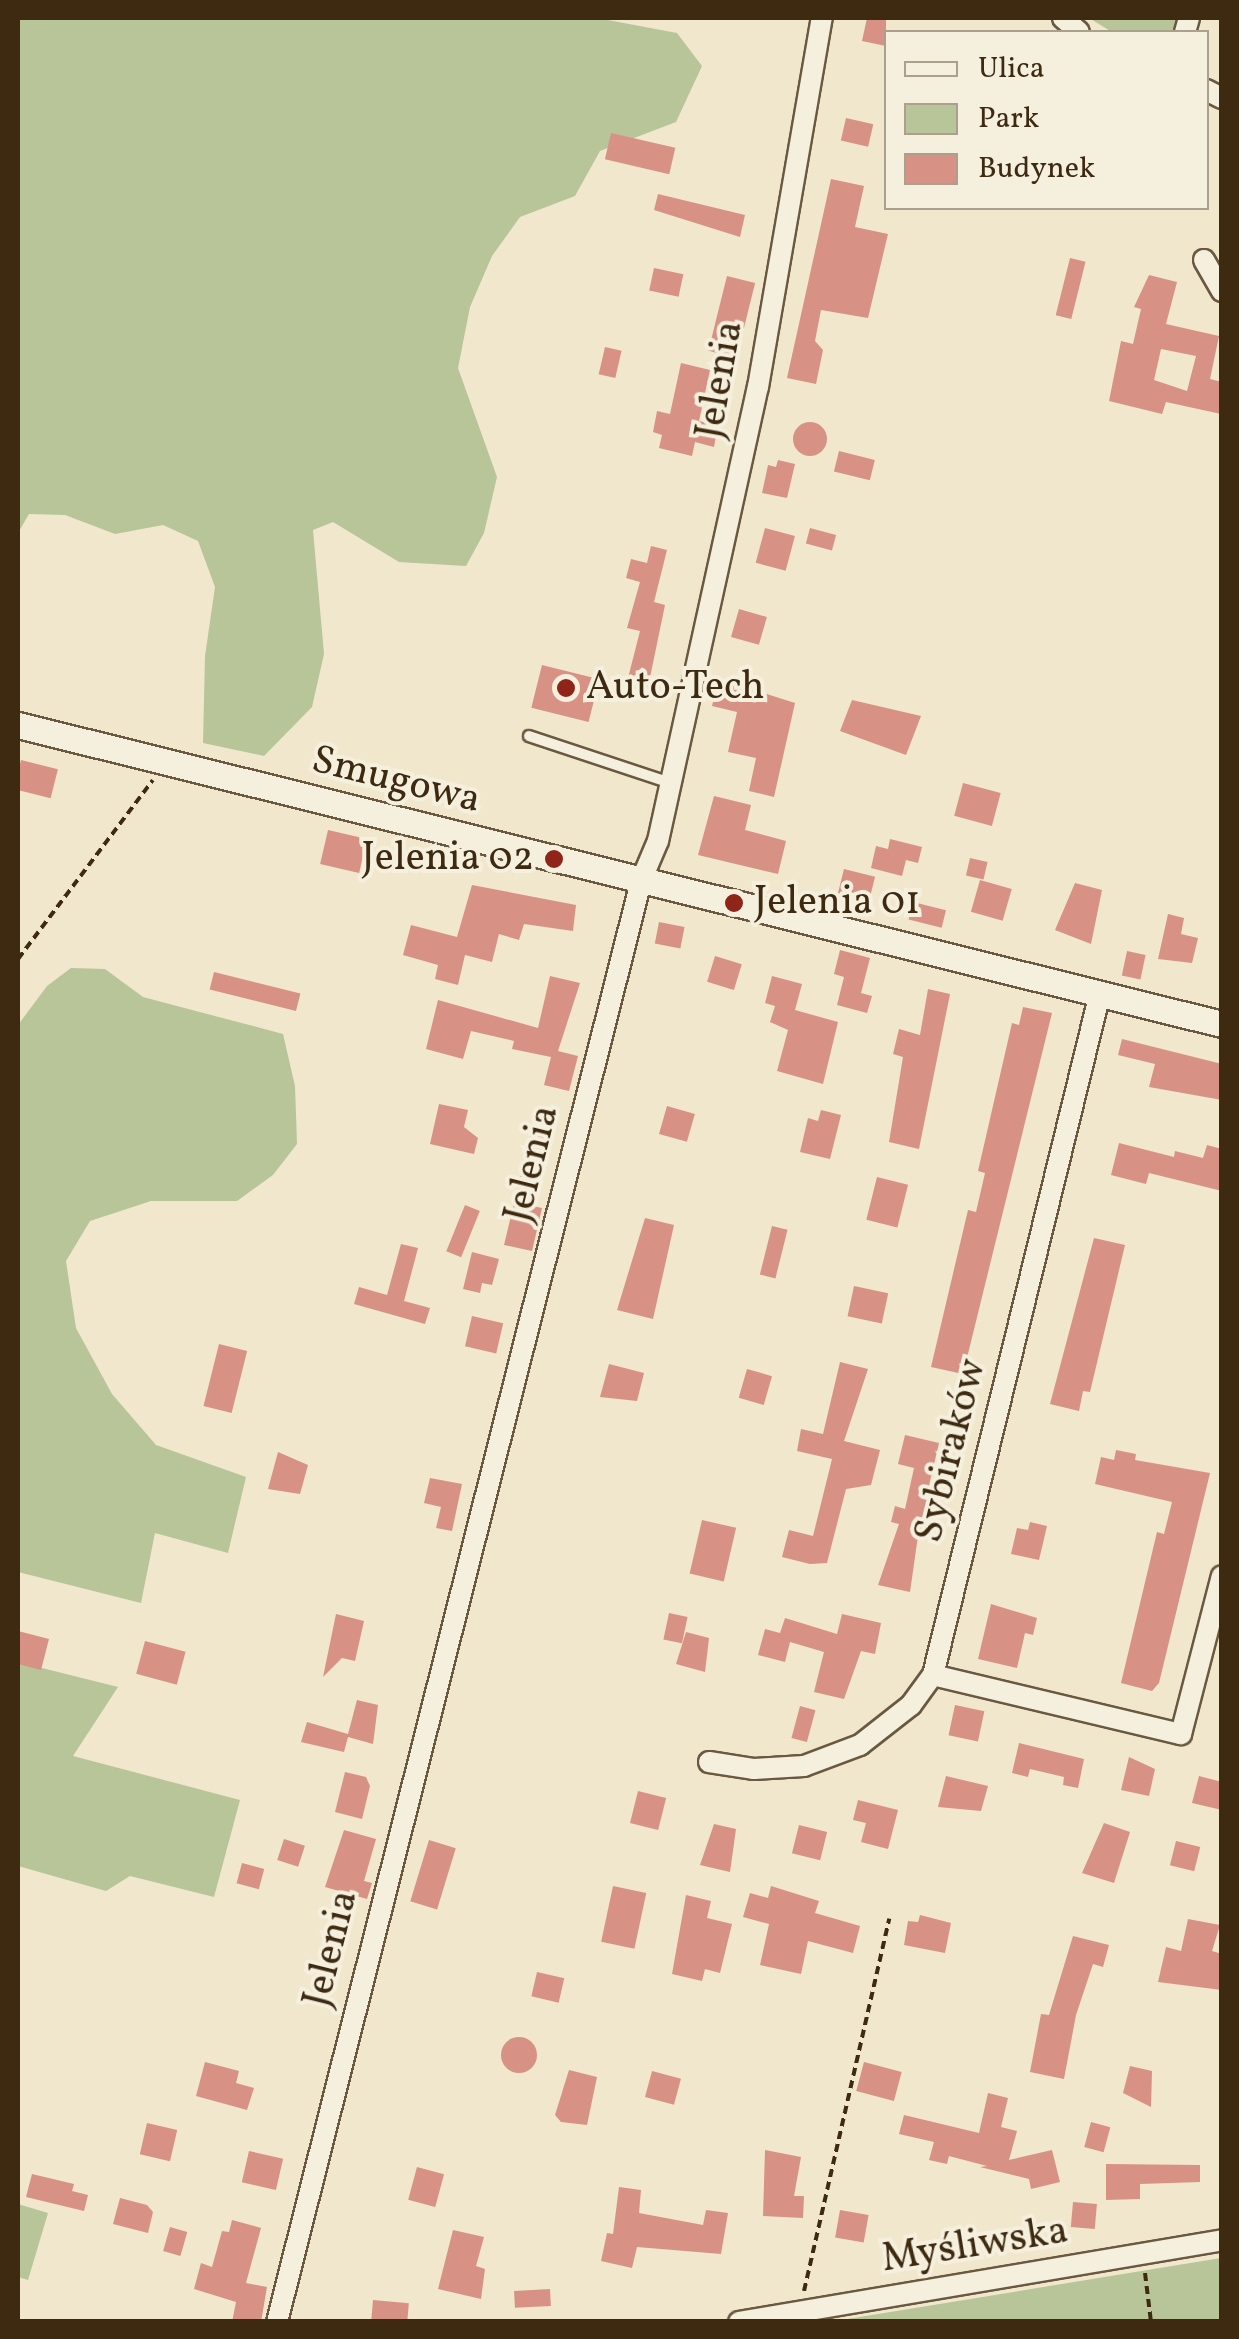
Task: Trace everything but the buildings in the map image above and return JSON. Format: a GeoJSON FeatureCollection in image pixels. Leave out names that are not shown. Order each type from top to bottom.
{"type":"FeatureCollection","features":[{"type":"Feature","properties":{"kind":"street","name":"Jelenia"},"geometry":{"type":"LineString","coordinates":[[277,2322],[641,881],[670,783],[758,387],[822,18]]}},
{"type":"Feature","properties":{"kind":"street"},"geometry":{"type":"LineString","coordinates":[[1204,260],[1222,290]]}},
{"type":"Feature","properties":{"kind":"street","name":"Smugowa"},"geometry":{"type":"LineString","coordinates":[[18,725],[1222,1024]]}},
{"type":"Feature","properties":{"kind":"street","name":"Sybiraków"},"geometry":{"type":"LineString","coordinates":[[709,1762],[754,1769],[804,1766],[860,1745],[911,1705],[932,1675],[1100,993]]}},
{"type":"Feature","properties":{"kind":"street"},"geometry":{"type":"LineString","coordinates":[[932,1675],[1181,1734],[1222,1576]]}},
{"type":"Feature","properties":{"kind":"street","name":"Myśliwska"},"geometry":{"type":"LineString","coordinates":[[740,2322],[1222,2240]]}},
{"type":"Feature","properties":{"kind":"lane"},"geometry":{"type":"LineString","coordinates":[[529,736],[670,783]]}},
{"type":"Feature","properties":{"kind":"path"},"geometry":{"type":"LineString","coordinates":[[18,960],[158,772]]}},
{"type":"Feature","properties":{"kind":"path"},"geometry":{"type":"LineString","coordinates":[[800,2310],[889,1919]]}},
{"type":"Feature","properties":{"kind":"path"},"geometry":{"type":"LineString","coordinates":[[1142,2254],[1151,2322]]}},
{"type":"Feature","properties":{"kind":"green space"},"geometry":{"type":"Polygon","coordinates":[[[18,18],[597,18],[677,33],[702,66],[676,122],[600,151],[575,196],[520,217],[492,256],[470,307],[458,368],[497,477],[484,533],[466,566],[399,562],[333,522],[313,530],[324,654],[312,707],[264,756],[203,743],[205,656],[215,587],[198,541],[163,525],[115,534],[65,515],[29,514],[18,533],[18,18]]]}},
{"type":"Feature","properties":{"kind":"green space"},"geometry":{"type":"Polygon","coordinates":[[[1089,18],[1178,18],[1175,30],[1109,30],[1089,18]]]}},
{"type":"Feature","properties":{"kind":"green space"},"geometry":{"type":"Polygon","coordinates":[[[71,968],[105,969],[143,997],[283,1034],[295,1086],[297,1144],[273,1175],[237,1201],[151,1201],[90,1221],[66,1261],[76,1328],[112,1394],[156,1445],[246,1477],[228,1553],[155,1533],[141,1603],[18,1572],[18,1025],[47,986],[71,968]]]}},
{"type":"Feature","properties":{"kind":"green space"},"geometry":{"type":"Polygon","coordinates":[[[18,1662],[118,1687],[73,1756],[240,1800],[214,1897],[130,1876],[106,1891],[18,1866],[18,1662]]]}},
{"type":"Feature","properties":{"kind":"green space"},"geometry":{"type":"Polygon","coordinates":[[[18,2204],[48,2213],[28,2280],[18,2277],[18,2204]]]}},
{"type":"Feature","properties":{"kind":"green space"},"geometry":{"type":"Polygon","coordinates":[[[1221,2258],[1221,2321],[835,2321],[1221,2258]]]}},
{"type":"Feature","properties":{"kind":"place","name":"Auto-Tech"},"geometry":{"type":"Point","coordinates":[566,688]}},
{"type":"Feature","properties":{"kind":"place","name":"Jelenia 02"},"geometry":{"type":"Point","coordinates":[554,859]}},
{"type":"Feature","properties":{"kind":"place","name":"Jelenia 01"},"geometry":{"type":"Point","coordinates":[734,903]}}]}
